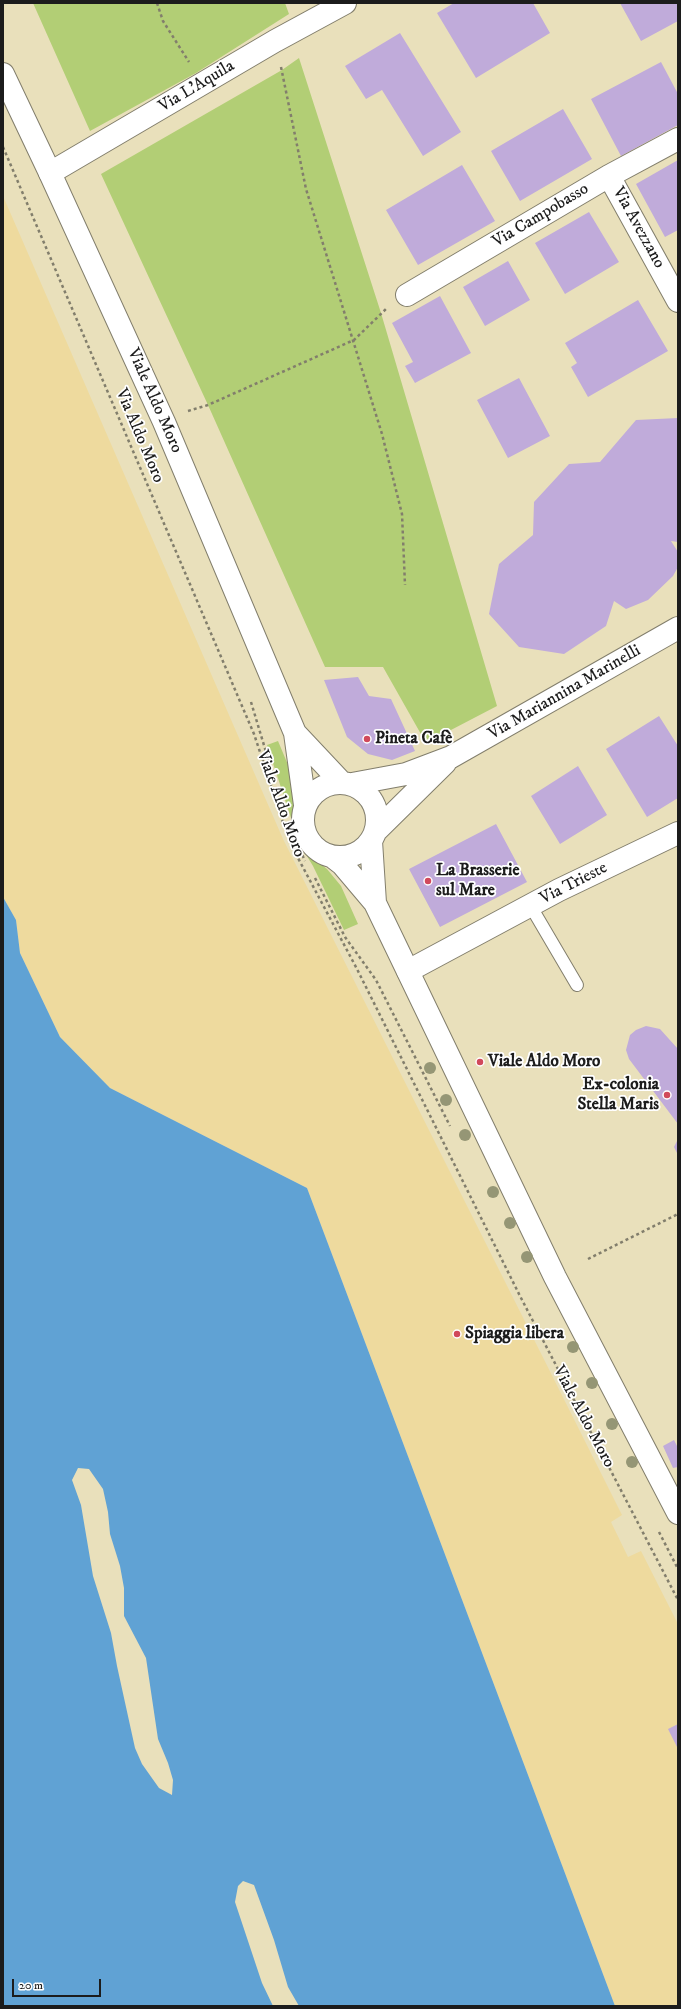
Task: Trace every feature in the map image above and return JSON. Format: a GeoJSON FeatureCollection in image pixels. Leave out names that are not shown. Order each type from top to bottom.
{"type":"FeatureCollection","features":[{"type":"Feature","properties":{"kind":"street","name":"Via L'Aquila"},"geometry":{"type":"LineString","coordinates":[[50,173],[275,41],[310,11],[344,3]]}},
{"type":"Feature","properties":{"kind":"street","name":"Viale Aldo Moro"},"geometry":{"type":"LineString","coordinates":[[3,74],[164,422],[295,733],[305,805]]}},
{"type":"Feature","properties":{"kind":"street","name":"Via Campobasso"},"geometry":{"type":"LineString","coordinates":[[407,295],[609,176],[678,139]]}},
{"type":"Feature","properties":{"kind":"street","name":"Via Avezzano"},"geometry":{"type":"LineString","coordinates":[[609,176],[678,301]]}},
{"type":"Feature","properties":{"kind":"street","name":"Via Mariannina Marinelli"},"geometry":{"type":"LineString","coordinates":[[347,784],[406,774],[451,757],[678,628]]}},
{"type":"Feature","properties":{"kind":"street","name":"Viale Aldo Moro"},"geometry":{"type":"LineString","coordinates":[[295,733],[347,784],[362,790],[370,798],[375,809],[377,820],[373,836],[375,903]]}},
{"type":"Feature","properties":{"kind":"street","name":"Via Mariannina Marinelli"},"geometry":{"type":"LineString","coordinates":[[373,836],[451,757]]}},
{"type":"Feature","properties":{"kind":"street","name":"Viale Aldo Moro"},"geometry":{"type":"LineString","coordinates":[[347,784],[320,788],[311,795],[305,805],[302,816],[306,838],[322,853],[333,857],[344,858],[364,849],[373,836]]}},
{"type":"Feature","properties":{"kind":"street","name":"Via Trieste"},"geometry":{"type":"LineString","coordinates":[[408,971],[559,890],[678,833]]}},
{"type":"Feature","properties":{"kind":"street","name":"Viale Aldo Moro"},"geometry":{"type":"LineString","coordinates":[[333,857],[342,864],[375,903],[555,1277],[678,1513]]}},
{"type":"Feature","properties":{"kind":"lane"},"geometry":{"type":"LineString","coordinates":[[530,905],[577,984]]}},
{"type":"Feature","properties":{"kind":"path"},"geometry":{"type":"LineString","coordinates":[[157,3],[163,21],[196,73],[200,86]]}},
{"type":"Feature","properties":{"kind":"path"},"geometry":{"type":"LineString","coordinates":[[275,41],[306,189],[382,434],[402,514],[404,584]]}},
{"type":"Feature","properties":{"kind":"path","name":"Via Aldo Moro"},"geometry":{"type":"LineString","coordinates":[[3,147],[254,734]]}},
{"type":"Feature","properties":{"kind":"path"},"geometry":{"type":"LineString","coordinates":[[182,414],[208,405],[354,340],[381,313],[407,295]]}},
{"type":"Feature","properties":{"kind":"path","name":"Viale Aldo Moro"},"geometry":{"type":"LineString","coordinates":[[249,696],[272,774]]}},
{"type":"Feature","properties":{"kind":"path","name":"Viale Aldo Moro"},"geometry":{"type":"LineString","coordinates":[[254,734],[278,807]]}},
{"type":"Feature","properties":{"kind":"path","name":"Viale Aldo Moro"},"geometry":{"type":"LineString","coordinates":[[280,815],[298,858],[357,969],[520,1296],[678,1600]]}},
{"type":"Feature","properties":{"kind":"path","name":"Viale Aldo Moro"},"geometry":{"type":"LineString","coordinates":[[290,826],[306,863]]}},
{"type":"Feature","properties":{"kind":"path","name":"Viale Aldo Moro"},"geometry":{"type":"LineString","coordinates":[[312,873],[345,937],[376,980]]}},
{"type":"Feature","properties":{"kind":"path"},"geometry":{"type":"LineString","coordinates":[[588,1259],[678,1214]]}},
{"type":"Feature","properties":{"kind":"green space"},"geometry":{"type":"Polygon","coordinates":[[[33,3],[285,3],[289,14],[196,73],[90,131],[33,3]]]}},
{"type":"Feature","properties":{"kind":"green space"},"geometry":{"type":"Polygon","coordinates":[[[299,58],[381,313],[497,706],[426,743],[383,667],[325,667],[208,405],[101,174],[282,70],[299,58]]]}},
{"type":"Feature","properties":{"kind":"green space"},"geometry":{"type":"Polygon","coordinates":[[[278,741],[296,784],[299,828],[305,844],[312,857],[327,869],[341,886],[358,924],[344,930],[313,866],[305,853],[293,824],[267,745],[278,741]]]}},
{"type":"Feature","properties":{"kind":"sand"},"geometry":{"type":"Polygon","coordinates":[[[3,196],[283,839],[622,1515],[611,1522],[628,1557],[641,1551],[678,1624],[678,2006],[615,2006],[307,1188],[110,1088],[60,1037],[20,953],[16,920],[3,897],[3,196]]]}},
{"type":"Feature","properties":{"kind":"water"},"geometry":{"type":"Polygon","coordinates":[[[3,897],[16,920],[20,953],[60,1037],[110,1088],[307,1188],[615,2006],[3,2006],[3,897]]]}},
{"type":"Feature","properties":{"kind":"pier"},"geometry":{"type":"Polygon","coordinates":[[[78,1468],[89,1469],[103,1489],[108,1512],[110,1534],[120,1566],[124,1588],[124,1616],[146,1658],[158,1739],[173,1780],[172,1795],[159,1788],[142,1764],[135,1748],[111,1633],[93,1576],[81,1505],[72,1480],[78,1468]]]}},
{"type":"Feature","properties":{"kind":"pier"},"geometry":{"type":"Polygon","coordinates":[[[243,1881],[254,1885],[274,1940],[288,1987],[299,2006],[273,2006],[262,1983],[235,1902],[238,1886],[243,1881]]]}},
{"type":"Feature","properties":{"kind":"building"},"geometry":{"type":"Polygon","coordinates":[[[454,3],[533,3],[550,33],[476,78],[437,13],[454,3]]]}},
{"type":"Feature","properties":{"kind":"building"},"geometry":{"type":"Polygon","coordinates":[[[620,3],[678,3],[678,21],[641,41],[620,3]]]}},
{"type":"Feature","properties":{"kind":"building"},"geometry":{"type":"Polygon","coordinates":[[[400,33],[461,132],[423,156],[382,90],[366,99],[345,66],[400,33]]]}},
{"type":"Feature","properties":{"kind":"building"},"geometry":{"type":"Polygon","coordinates":[[[661,62],[678,94],[678,125],[621,156],[591,99],[661,62]]]}},
{"type":"Feature","properties":{"kind":"building"},"geometry":{"type":"Polygon","coordinates":[[[563,109],[592,159],[520,201],[491,151],[563,109]]]}},
{"type":"Feature","properties":{"kind":"building"},"geometry":{"type":"Polygon","coordinates":[[[678,160],[678,230],[665,237],[636,184],[678,160]]]}},
{"type":"Feature","properties":{"kind":"building"},"geometry":{"type":"Polygon","coordinates":[[[462,165],[495,221],[418,265],[386,210],[462,165]]]}},
{"type":"Feature","properties":{"kind":"building"},"geometry":{"type":"Polygon","coordinates":[[[589,212],[619,262],[565,294],[535,243],[589,212]]]}},
{"type":"Feature","properties":{"kind":"building"},"geometry":{"type":"Polygon","coordinates":[[[508,261],[530,300],[485,326],[463,287],[508,261]]]}},
{"type":"Feature","properties":{"kind":"building"},"geometry":{"type":"Polygon","coordinates":[[[440,296],[471,353],[415,383],[405,366],[413,362],[392,323],[440,296]]]}},
{"type":"Feature","properties":{"kind":"building"},"geometry":{"type":"Polygon","coordinates":[[[638,300],[668,351],[588,397],[571,367],[577,363],[565,343],[638,300]]]}},
{"type":"Feature","properties":{"kind":"building"},"geometry":{"type":"Polygon","coordinates":[[[519,378],[550,436],[508,458],[477,400],[519,378]]]}},
{"type":"Feature","properties":{"kind":"building"},"geometry":{"type":"Polygon","coordinates":[[[678,418],[678,542],[671,541],[678,552],[678,567],[673,576],[648,600],[626,609],[614,601],[606,626],[564,654],[519,647],[489,614],[499,564],[533,535],[534,502],[569,464],[600,462],[636,420],[678,418]]]}},
{"type":"Feature","properties":{"kind":"building"},"geometry":{"type":"Polygon","coordinates":[[[358,677],[369,696],[391,699],[415,751],[392,760],[368,754],[347,737],[324,680],[358,677]]]}},
{"type":"Feature","properties":{"kind":"building"},"geometry":{"type":"Polygon","coordinates":[[[659,716],[678,746],[678,798],[647,817],[606,749],[659,716]]]}},
{"type":"Feature","properties":{"kind":"building"},"geometry":{"type":"Polygon","coordinates":[[[578,766],[607,815],[560,844],[531,796],[578,766]]]}},
{"type":"Feature","properties":{"kind":"building"},"geometry":{"type":"Polygon","coordinates":[[[496,824],[527,882],[440,927],[409,869],[496,824]]]}},
{"type":"Feature","properties":{"kind":"building","name":"Ex-colonia Stella Maris"},"geometry":{"type":"Polygon","coordinates":[[[646,1026],[660,1029],[678,1049],[678,1124],[629,1059],[626,1050],[630,1035],[636,1030],[646,1026]]]}},
{"type":"Feature","properties":{"kind":"building","name":"Ex-colonia Stella Maris"},"geometry":{"type":"Polygon","coordinates":[[[678,1139],[678,1155],[674,1147],[678,1139]]]}},
{"type":"Feature","properties":{"kind":"building"},"geometry":{"type":"Polygon","coordinates":[[[674,1440],[678,1448],[678,1467],[673,1468],[663,1446],[674,1440]]]}},
{"type":"Feature","properties":{"kind":"building"},"geometry":{"type":"Polygon","coordinates":[[[678,1724],[678,1749],[668,1729],[678,1724]]]}},
{"type":"Feature","properties":{"kind":"place","name":"Pineta Cafè"},"geometry":{"type":"Point","coordinates":[367,739]}},
{"type":"Feature","properties":{"kind":"place","name":"La Brasserie sul Mare"},"geometry":{"type":"Point","coordinates":[428,881]}},
{"type":"Feature","properties":{"kind":"place","name":"Viale Aldo Moro"},"geometry":{"type":"Point","coordinates":[480,1062]}},
{"type":"Feature","properties":{"kind":"place","name":"Ex-colonia Stella Maris"},"geometry":{"type":"Point","coordinates":[667,1095]}},
{"type":"Feature","properties":{"kind":"place","name":"Spiaggia libera"},"geometry":{"type":"Point","coordinates":[457,1334]}}]}
